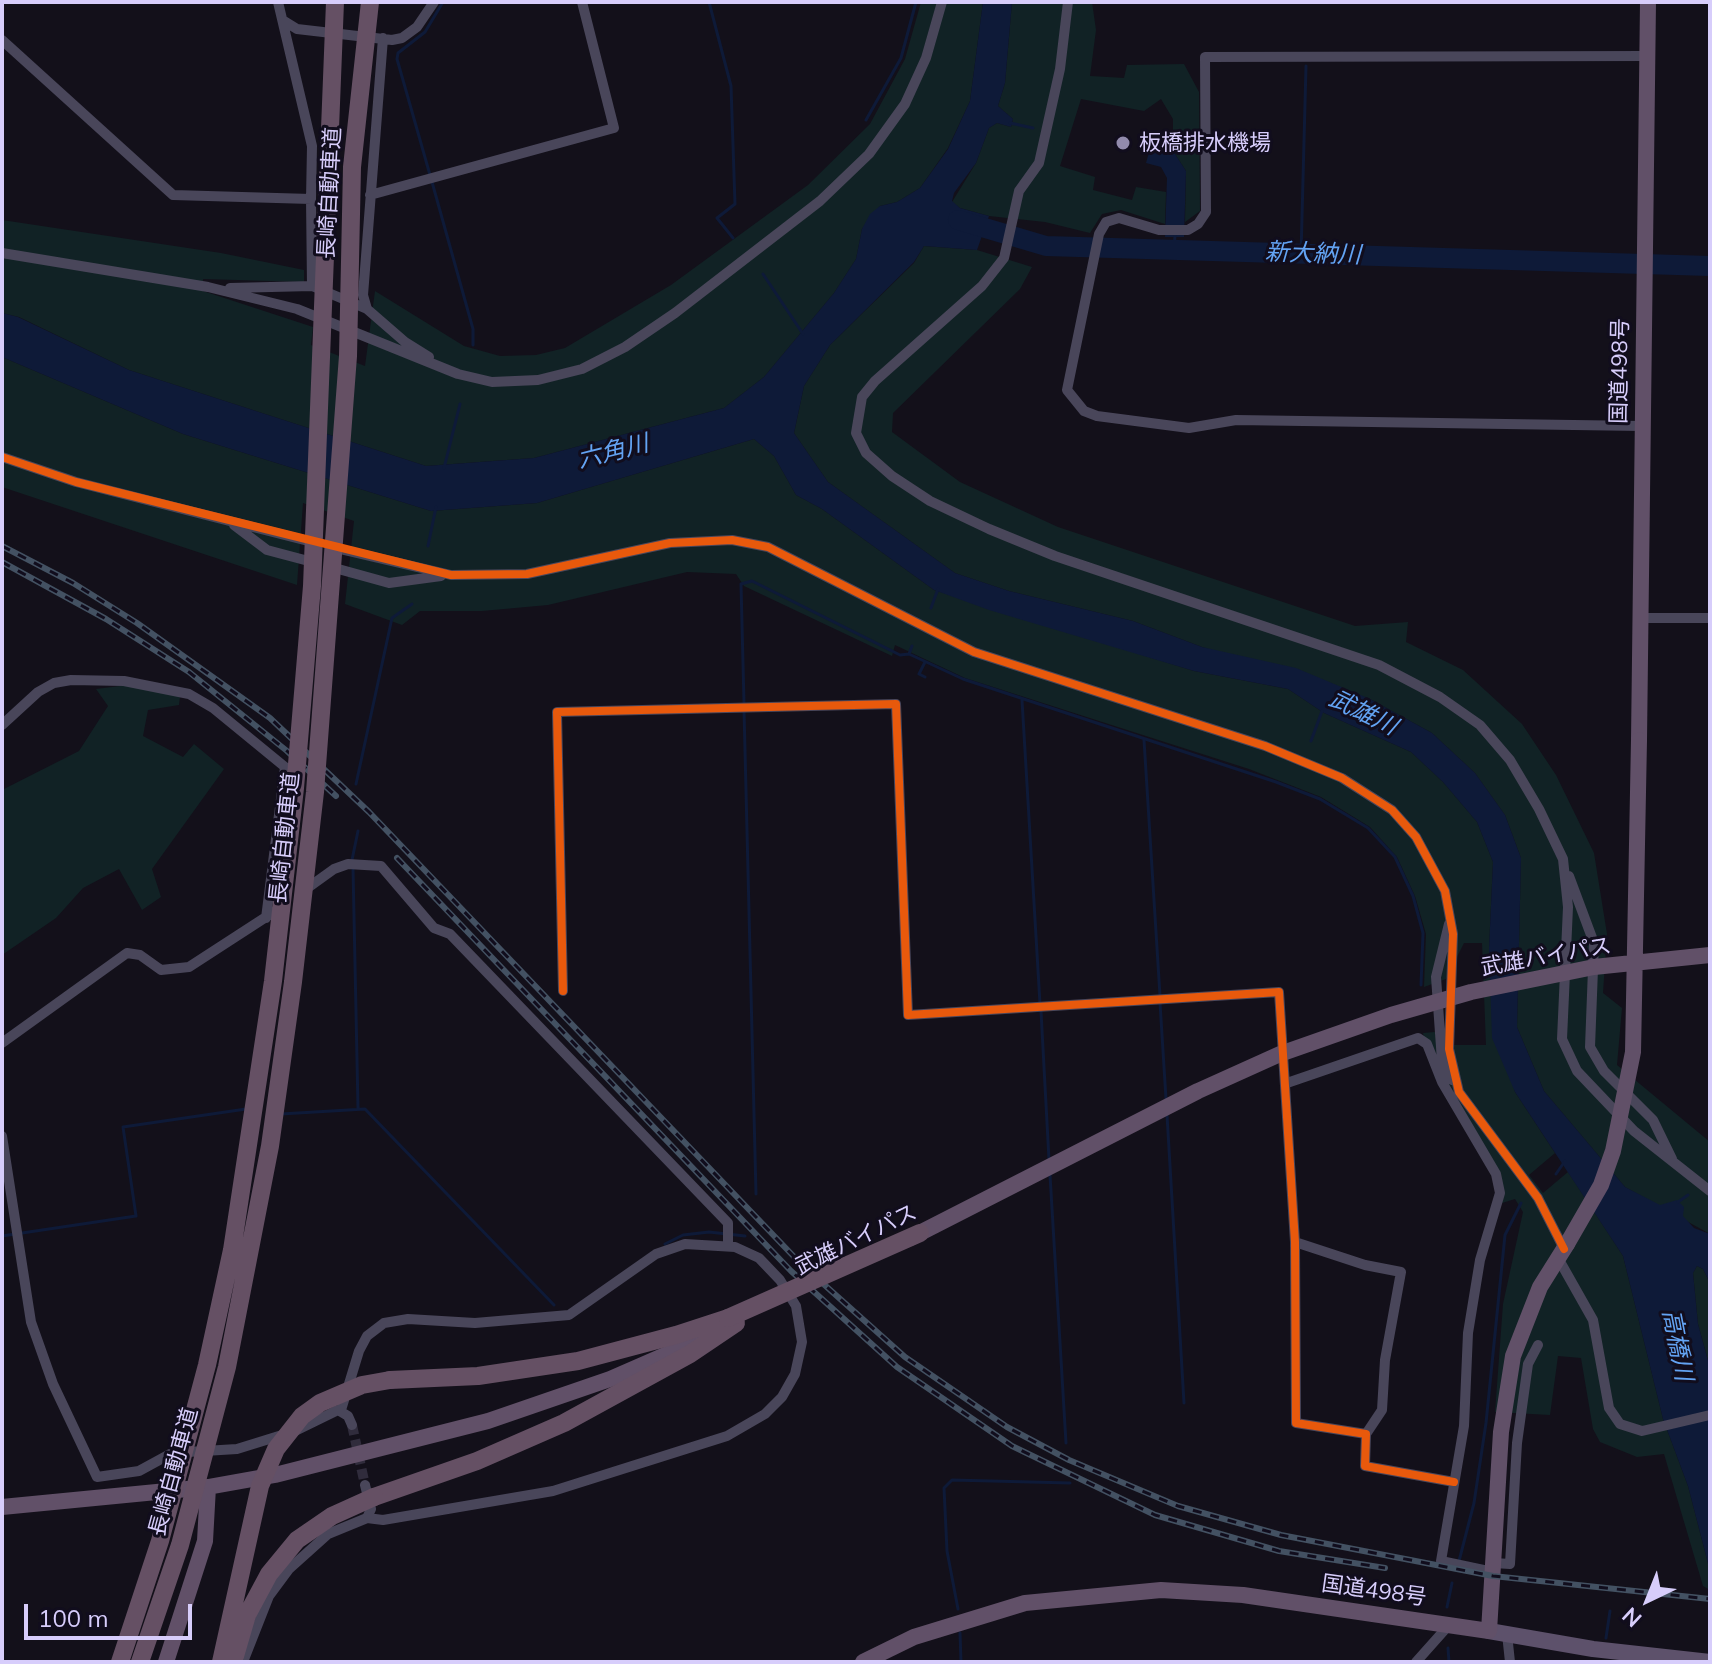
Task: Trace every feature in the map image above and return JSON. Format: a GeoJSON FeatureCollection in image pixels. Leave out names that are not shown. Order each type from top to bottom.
{"type":"FeatureCollection","features":[{"type":"Feature","properties":{"kind":"highway","name":"長崎自動車道"},"geometry":{"type":"LineString","coordinates":[[120,1662],[160,1541],[207,1365],[232,1250],[273,981],[295,788],[312,586],[335,2]]}},
{"type":"Feature","properties":{"kind":"highway","name":"長崎自動車道"},"geometry":{"type":"LineString","coordinates":[[140,1662],[180,1545],[227,1367],[268,1159],[293,982],[315,792],[348,356],[352,167],[370,2]]}},
{"type":"Feature","properties":{"kind":"highway","name":"国道498号"},"geometry":{"type":"LineString","coordinates":[[1563,1250],[1601,1185],[1625,1101],[1633,1052],[1648,2]]}},
{"type":"Feature","properties":{"kind":"highway","name":"武雄バイパス"},"geometry":{"type":"LineString","coordinates":[[920,1233],[1198,1091],[1280,1054],[1391,1015],[1471,992],[1594,967],[1710,955]]}},
{"type":"Feature","properties":{"kind":"highway"},"geometry":{"type":"LineString","coordinates":[[2,1507],[208,1487],[275,1475],[488,1421],[610,1379],[920,1233]]}},
{"type":"Feature","properties":{"kind":"highway"},"geometry":{"type":"LineString","coordinates":[[1489,1631],[1493,1568],[1505,1515],[1501,1432],[1513,1356],[1525,1317],[1563,1250]]}},
{"type":"Feature","properties":{"kind":"highway"},"geometry":{"type":"LineString","coordinates":[[221,1662],[260,1486],[276,1449],[302,1416],[320,1403],[362,1385],[390,1380],[478,1376],[578,1361],[732,1320]]}},
{"type":"Feature","properties":{"kind":"highway"},"geometry":{"type":"LineString","coordinates":[[233,1662],[247,1615],[269,1574],[297,1540],[332,1516],[370,1491],[477,1461],[564,1423],[690,1354],[732,1320]]}},
{"type":"Feature","properties":{"kind":"highway"},"geometry":{"type":"LineString","coordinates":[[166,1662],[205,1541],[208,1487]]}},
{"type":"Feature","properties":{"kind":"highway","name":"国道498号"},"geometry":{"type":"LineString","coordinates":[[863,1662],[914,1637],[1025,1603],[1161,1590],[1243,1595],[1489,1631]]}},
{"type":"Feature","properties":{"kind":"main road"},"geometry":{"type":"LineString","coordinates":[[1489,1631],[1593,1649],[1706,1662]]}},
{"type":"Feature","properties":{"kind":"street"},"geometry":{"type":"LineString","coordinates":[[278,2],[312,146],[312,286]]}},
{"type":"Feature","properties":{"kind":"street"},"geometry":{"type":"LineString","coordinates":[[284,21],[297,29],[402,38],[428,15],[434,2]]}},
{"type":"Feature","properties":{"kind":"street"},"geometry":{"type":"LineString","coordinates":[[370,195],[614,128],[582,2]]}},
{"type":"Feature","properties":{"kind":"street"},"geometry":{"type":"LineString","coordinates":[[2,253],[208,287],[297,309],[458,374],[492,382],[538,380],[582,369],[625,347],[687,304],[820,201],[869,154],[905,104],[926,58],[942,2]]}},
{"type":"Feature","properties":{"kind":"street"},"geometry":{"type":"LineString","coordinates":[[1068,2],[1060,69],[1039,163],[1019,191],[1004,258],[982,286],[875,381],[862,397],[856,433],[866,453],[892,476],[930,501],[989,529],[1055,556],[1379,665],[1440,697],[1480,725],[1510,760],[1539,809],[1563,859],[1594,943],[1590,1047],[1604,1071],[1653,1120],[1675,1164]]}},
{"type":"Feature","properties":{"kind":"street"},"geometry":{"type":"LineString","coordinates":[[367,309],[363,295],[383,38]]}},
{"type":"Feature","properties":{"kind":"street"},"geometry":{"type":"LineString","coordinates":[[2,40],[173,195],[311,199]]}},
{"type":"Feature","properties":{"kind":"street"},"geometry":{"type":"LineString","coordinates":[[1641,426],[1236,420],[1189,428],[1143,425],[1097,416],[1084,411],[1067,390],[1099,234],[1106,222],[1119,218],[1159,230],[1188,230],[1198,224],[1206,212],[1205,57],[1647,56]]}},
{"type":"Feature","properties":{"kind":"street"},"geometry":{"type":"LineString","coordinates":[[208,287],[265,290],[312,286],[367,309],[405,342],[458,374]]}},
{"type":"Feature","properties":{"kind":"street"},"geometry":{"type":"LineString","coordinates":[[2,457],[76,482],[451,575]]}},
{"type":"Feature","properties":{"kind":"street"},"geometry":{"type":"LineString","coordinates":[[227,520],[267,550],[389,583],[451,575],[527,574],[670,543],[732,540],[768,547],[974,652],[1265,746],[1342,778],[1392,810],[1416,837],[1445,891],[1453,934],[1449,1049],[1459,1092]]}},
{"type":"Feature","properties":{"kind":"street"},"geometry":{"type":"LineString","coordinates":[[1641,618],[1710,618]]}},
{"type":"Feature","properties":{"kind":"street"},"geometry":{"type":"LineString","coordinates":[[2,725],[38,692],[54,683],[71,680],[124,681],[189,694],[213,708],[285,767],[266,918]]}},
{"type":"Feature","properties":{"kind":"street"},"geometry":{"type":"LineString","coordinates":[[563,991],[557,712],[896,704],[908,1015],[1279,992],[1295,1242],[1296,1423],[1366,1434]]}},
{"type":"Feature","properties":{"kind":"street"},"geometry":{"type":"LineString","coordinates":[[1563,859],[1568,907],[1562,1039],[1577,1071],[1599,1098],[1710,1191]]}},
{"type":"Feature","properties":{"kind":"street"},"geometry":{"type":"LineString","coordinates":[[2,1043],[127,953],[140,955],[161,970],[189,967],[266,918],[334,869],[353,864],[381,866],[434,928],[450,934],[728,1223],[728,1246]]}},
{"type":"Feature","properties":{"kind":"street"},"geometry":{"type":"LineString","coordinates":[[1450,919],[1436,977],[1437,1061],[1538,1198],[1593,1320],[1609,1408],[1620,1424],[1642,1431],[1710,1415]]}},
{"type":"Feature","properties":{"kind":"street"},"geometry":{"type":"LineString","coordinates":[[1287,1083],[1418,1038],[1427,1044],[1437,1061],[1496,1174],[1500,1193],[1477,1275],[1468,1333],[1464,1426],[1441,1561],[1493,1568]]}},
{"type":"Feature","properties":{"kind":"street"},"geometry":{"type":"LineString","coordinates":[[2,1136],[31,1322],[53,1384],[100,1478],[139,1471],[172,1453],[237,1449],[295,1431],[341,1410],[359,1351],[367,1336],[384,1323],[408,1319],[475,1323],[569,1315],[656,1254],[685,1244],[728,1246],[759,1258],[780,1280],[796,1306],[802,1342],[795,1374],[782,1397],[765,1414],[727,1436],[553,1491],[383,1520],[367,1518],[328,1534],[289,1569],[269,1596],[243,1662]]}},
{"type":"Feature","properties":{"kind":"street"},"geometry":{"type":"LineString","coordinates":[[1295,1242],[1365,1265],[1401,1272],[1385,1360],[1382,1410],[1366,1434],[1365,1466],[1454,1482]]}},
{"type":"Feature","properties":{"kind":"street"},"geometry":{"type":"LineString","coordinates":[[1505,1515],[1528,1364],[1538,1345]]}},
{"type":"Feature","properties":{"kind":"street"},"geometry":{"type":"LineString","coordinates":[[341,1410],[352,1425]]}},
{"type":"Feature","properties":{"kind":"street"},"geometry":{"type":"LineString","coordinates":[[367,1518],[371,1509],[370,1491]]}},
{"type":"Feature","properties":{"kind":"street"},"geometry":{"type":"LineString","coordinates":[[1416,1662],[1449,1625]]}},
{"type":"Feature","properties":{"kind":"street"},"geometry":{"type":"LineString","coordinates":[[1507,1634],[1510,1662]]}},
{"type":"Feature","properties":{"kind":"shaded area"},"geometry":{"type":"Polygon","coordinates":[[[921,2],[983,2],[970,101],[948,148],[920,188],[897,202],[880,206],[862,229],[856,259],[834,293],[764,377],[724,408],[534,458],[426,466],[129,370],[19,317],[2,313],[2,220],[221,253],[304,270],[304,282],[203,279],[203,291],[313,327],[311,345],[365,366],[375,291],[464,346],[500,356],[536,355],[565,348],[671,285],[808,185],[870,124],[905,59],[921,2]]]}},
{"type":"Feature","properties":{"kind":"shaded area"},"geometry":{"type":"Polygon","coordinates":[[[1012,2],[1092,2],[1096,30],[1090,76],[1124,78],[1127,65],[1184,64],[1199,92],[1200,211],[1185,222],[1186,171],[1173,151],[1173,119],[1161,99],[1144,111],[1081,99],[1060,166],[1095,177],[1093,190],[1132,200],[1136,187],[1166,192],[1165,224],[1121,210],[1102,214],[1090,233],[1045,222],[989,216],[960,208],[952,202],[976,163],[989,128],[997,123],[1011,127],[1013,119],[998,106],[1005,83],[1012,2]]]}},
{"type":"Feature","properties":{"kind":"shaded area"},"geometry":{"type":"Polygon","coordinates":[[[924,246],[977,250],[1032,267],[1020,289],[893,413],[892,432],[960,482],[1058,527],[1355,626],[1408,622],[1406,642],[1463,670],[1522,724],[1556,775],[1594,853],[1607,934],[1603,993],[1622,1008],[1617,1065],[1710,1142],[1710,1234],[1625,1187],[1544,1091],[1517,1027],[1521,858],[1505,815],[1475,773],[1432,733],[1370,699],[1202,647],[1133,621],[1009,591],[955,573],[828,482],[794,433],[804,386],[830,345],[914,263],[924,246]]]}},
{"type":"Feature","properties":{"kind":"shaded area"},"geometry":{"type":"Polygon","coordinates":[[[2,357],[183,434],[431,511],[537,503],[754,439],[774,456],[796,495],[822,509],[934,590],[1194,671],[1288,689],[1324,713],[1411,752],[1443,782],[1477,822],[1493,862],[1489,949],[1515,1092],[1555,1153],[1529,1175],[1543,1193],[1568,1172],[1623,1256],[1663,1419],[1688,1486],[1710,1571],[1710,1590],[1703,1586],[1664,1454],[1637,1457],[1600,1442],[1593,1429],[1581,1358],[1558,1356],[1550,1415],[1495,1412],[1503,1304],[1523,1212],[1515,1199],[1502,1203],[1492,1175],[1435,1078],[1423,1033],[1446,1031],[1453,1045],[1486,1045],[1482,943],[1464,943],[1446,979],[1424,987],[1426,934],[1415,896],[1397,857],[1370,827],[1321,797],[1249,769],[965,678],[895,645],[892,656],[744,586],[736,574],[687,572],[548,605],[482,611],[420,611],[402,625],[345,604],[354,521],[303,503],[297,585],[2,487],[2,357]]]}},
{"type":"Feature","properties":{"kind":"shaded area"},"geometry":{"type":"Polygon","coordinates":[[[128,685],[180,696],[179,705],[148,710],[143,736],[183,757],[194,744],[224,769],[152,869],[161,897],[142,910],[119,869],[83,888],[56,918],[2,955],[2,790],[79,751],[108,706],[96,689],[128,685]]]}},
{"type":"Feature","properties":{"kind":"shaded area"},"geometry":{"type":"Polygon","coordinates":[[[1697,1266],[1703,1269],[1710,1283],[1710,1368],[1698,1324],[1693,1273],[1697,1266]]]}},
{"type":"Feature","properties":{"kind":"water"},"geometry":{"type":"Polygon","coordinates":[[[983,2],[1012,2],[1005,83],[998,106],[1013,119],[1011,127],[997,123],[989,128],[976,163],[954,193],[952,201],[960,208],[989,216],[977,250],[924,246],[914,262],[830,345],[804,386],[794,433],[828,482],[955,573],[1009,591],[1133,621],[1202,647],[1296,668],[1370,699],[1432,733],[1475,773],[1505,815],[1521,858],[1517,1027],[1544,1091],[1625,1187],[1660,1205],[1677,1200],[1684,1207],[1683,1216],[1694,1228],[1710,1234],[1710,1283],[1703,1269],[1697,1266],[1693,1273],[1698,1324],[1710,1368],[1710,1571],[1688,1486],[1663,1419],[1623,1256],[1515,1092],[1492,1038],[1489,949],[1493,862],[1477,822],[1443,782],[1411,752],[1324,713],[1288,689],[1194,671],[989,610],[934,590],[822,509],[796,495],[774,456],[754,439],[537,503],[431,511],[183,434],[2,357],[2,313],[18,317],[129,370],[426,466],[534,458],[724,408],[764,377],[834,293],[856,259],[862,229],[870,214],[880,206],[897,202],[920,188],[948,149],[970,101],[983,2]]]}},
{"type":"Feature","properties":{"kind":"water"},"geometry":{"type":"Polygon","coordinates":[[[1151,145],[1173,151],[1186,171],[1184,237],[1165,237],[1167,178],[1161,167],[1146,163],[1151,145]]]}},
{"type":"Feature","properties":{"kind":"waterway"},"geometry":{"type":"LineString","coordinates":[[430,175],[397,59],[398,53],[425,32],[443,2]]}},
{"type":"Feature","properties":{"kind":"waterway"},"geometry":{"type":"LineString","coordinates":[[709,2],[731,86],[735,204],[717,218],[733,238]]}},
{"type":"Feature","properties":{"kind":"waterway"},"geometry":{"type":"LineString","coordinates":[[866,120],[901,58],[916,2]]}},
{"type":"Feature","properties":{"kind":"waterway"},"geometry":{"type":"LineString","coordinates":[[1301,255],[1306,66]]}},
{"type":"Feature","properties":{"kind":"waterway"},"geometry":{"type":"LineString","coordinates":[[1010,123],[1033,128]]}},
{"type":"Feature","properties":{"kind":"waterway"},"geometry":{"type":"LineString","coordinates":[[432,182],[473,329],[473,345]]}},
{"type":"Feature","properties":{"kind":"waterway","name":"新大納川"},"geometry":{"type":"LineString","coordinates":[[958,220],[1046,246],[1710,266]]}},
{"type":"Feature","properties":{"kind":"waterway"},"geometry":{"type":"LineString","coordinates":[[1174,251],[1175,235]]}},
{"type":"Feature","properties":{"kind":"waterway"},"geometry":{"type":"LineString","coordinates":[[763,274],[803,334]]}},
{"type":"Feature","properties":{"kind":"waterway"},"geometry":{"type":"LineString","coordinates":[[444,468],[460,404]]}},
{"type":"Feature","properties":{"kind":"waterway"},"geometry":{"type":"LineString","coordinates":[[428,546],[436,507]]}},
{"type":"Feature","properties":{"kind":"waterway"},"geometry":{"type":"LineString","coordinates":[[744,703],[741,584],[752,581],[900,655],[909,654]]}},
{"type":"Feature","properties":{"kind":"waterway"},"geometry":{"type":"LineString","coordinates":[[931,608],[938,589]]}},
{"type":"Feature","properties":{"kind":"waterway"},"geometry":{"type":"LineString","coordinates":[[356,784],[392,618],[412,604]]}},
{"type":"Feature","properties":{"kind":"waterway"},"geometry":{"type":"LineString","coordinates":[[912,646],[909,654],[963,679],[1276,782],[1320,799],[1368,828],[1395,857],[1413,896],[1423,933],[1421,985]]}},
{"type":"Feature","properties":{"kind":"waterway"},"geometry":{"type":"LineString","coordinates":[[925,662],[919,674],[925,677]]}},
{"type":"Feature","properties":{"kind":"waterway"},"geometry":{"type":"LineString","coordinates":[[1022,700],[1040,1004]]}},
{"type":"Feature","properties":{"kind":"waterway"},"geometry":{"type":"LineString","coordinates":[[744,710],[756,1194]]}},
{"type":"Feature","properties":{"kind":"waterway","name":"武雄川"},"geometry":{"type":"LineString","coordinates":[[1311,741],[1322,711]]}},
{"type":"Feature","properties":{"kind":"waterway"},"geometry":{"type":"LineString","coordinates":[[1144,740],[1160,996]]}},
{"type":"Feature","properties":{"kind":"waterway"},"geometry":{"type":"LineString","coordinates":[[352,860],[358,831]]}},
{"type":"Feature","properties":{"kind":"waterway"},"geometry":{"type":"LineString","coordinates":[[353,868],[358,1108]]}},
{"type":"Feature","properties":{"kind":"waterway"},"geometry":{"type":"LineString","coordinates":[[1160,1003],[1166,1099]]}},
{"type":"Feature","properties":{"kind":"waterway"},"geometry":{"type":"LineString","coordinates":[[1041,1011],[1049,1160]]}},
{"type":"Feature","properties":{"kind":"waterway"},"geometry":{"type":"LineString","coordinates":[[2,1236],[136,1216],[123,1127],[246,1109]]}},
{"type":"Feature","properties":{"kind":"waterway"},"geometry":{"type":"LineString","coordinates":[[281,1114],[365,1109],[554,1305]]}},
{"type":"Feature","properties":{"kind":"waterway"},"geometry":{"type":"LineString","coordinates":[[1167,1115],[1184,1403]]}},
{"type":"Feature","properties":{"kind":"waterway"},"geometry":{"type":"LineString","coordinates":[[1556,1174],[1565,1161]]}},
{"type":"Feature","properties":{"kind":"waterway"},"geometry":{"type":"LineString","coordinates":[[1050,1175],[1066,1443]]}},
{"type":"Feature","properties":{"kind":"waterway"},"geometry":{"type":"LineString","coordinates":[[1678,1202],[1688,1195]]}},
{"type":"Feature","properties":{"kind":"waterway"},"geometry":{"type":"LineString","coordinates":[[1459,1561],[1474,1503],[1486,1423],[1505,1235],[1521,1203]]}},
{"type":"Feature","properties":{"kind":"waterway"},"geometry":{"type":"LineString","coordinates":[[665,1244],[683,1235],[709,1232],[745,1236]]}},
{"type":"Feature","properties":{"kind":"waterway"},"geometry":{"type":"LineString","coordinates":[[958,1609],[947,1551],[944,1488],[952,1480],[1070,1483]]}},
{"type":"Feature","properties":{"kind":"waterway"},"geometry":{"type":"LineString","coordinates":[[1447,1607],[1452,1583]]}},
{"type":"Feature","properties":{"kind":"waterway"},"geometry":{"type":"LineString","coordinates":[[1606,1638],[1610,1611]]}},
{"type":"Feature","properties":{"kind":"waterway"},"geometry":{"type":"LineString","coordinates":[[960,1633],[961,1662]]}},
{"type":"Feature","properties":{"kind":"waterway"},"geometry":{"type":"LineString","coordinates":[[1448,1648],[1449,1662]]}},
{"type":"Feature","properties":{"kind":"tunnel"},"geometry":{"type":"LineString","coordinates":[[352,1425],[365,1485]]}},
{"type":"Feature","properties":{"kind":"railway"},"geometry":{"type":"LineString","coordinates":[[2,546],[73,583],[137,623],[270,718],[369,812],[800,1263],[905,1357],[1007,1427],[1069,1460],[1178,1506],[1281,1535],[1493,1576],[1710,1599]]}},
{"type":"Feature","properties":{"kind":"railway"},"geometry":{"type":"LineString","coordinates":[[2,562],[106,619],[189,672],[287,751],[336,796]]}},
{"type":"Feature","properties":{"kind":"railway"},"geometry":{"type":"LineString","coordinates":[[397,858],[791,1271],[897,1367],[1012,1446],[1155,1515],[1279,1551],[1385,1568]]}},
{"type":"Feature","properties":{"kind":"cycle path"},"geometry":{"type":"LineString","coordinates":[[2,457],[76,482],[451,575],[527,574],[670,543],[732,540],[768,547],[974,652],[1265,746],[1342,778],[1392,810],[1416,837],[1445,891],[1453,934],[1449,1049],[1459,1092],[1538,1198],[1564,1249]]}},
{"type":"Feature","properties":{"kind":"cycle path"},"geometry":{"type":"LineString","coordinates":[[563,991],[557,712],[896,704],[908,1015],[1279,992],[1295,1242],[1296,1423],[1366,1434],[1365,1466],[1454,1482]]}},
{"type":"Feature","properties":{"kind":"place","name":"板橋排水機場"},"geometry":{"type":"Point","coordinates":[1123,143]}},
{"type":"Feature","properties":{"kind":"water label","name":"六角川"},"geometry":{"type":"Point","coordinates":[613,452]}},
{"type":"Feature","properties":{"kind":"water label","name":"高橋川"},"geometry":{"type":"Point","coordinates":[1677,1345]}}]}
